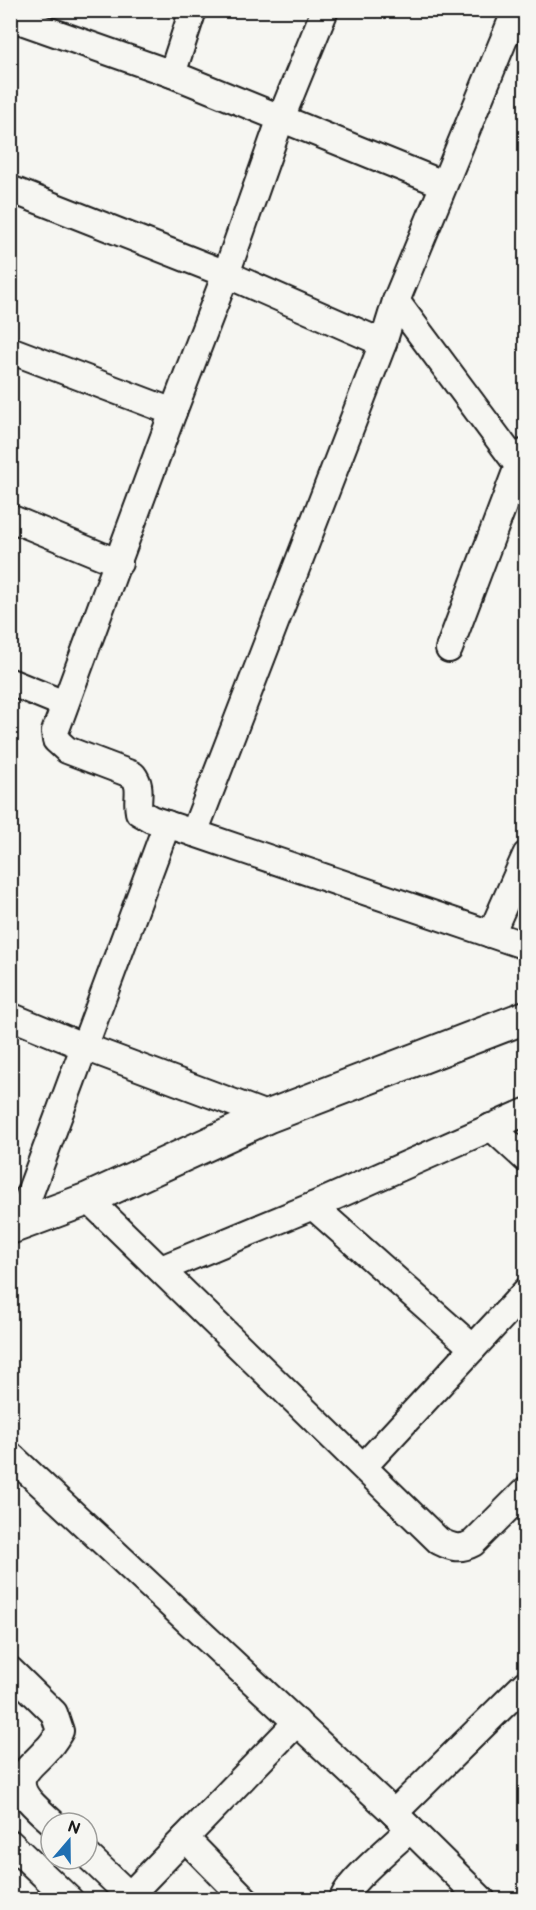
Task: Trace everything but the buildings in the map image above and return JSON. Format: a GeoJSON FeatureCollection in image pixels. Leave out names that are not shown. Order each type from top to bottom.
{"type":"FeatureCollection","features":[{"type":"Feature","properties":{"kind":"street"},"geometry":{"type":"LineString","coordinates":[[172,74],[194,10]]}},
{"type":"Feature","properties":{"kind":"street"},"geometry":{"type":"LineString","coordinates":[[325,10],[281,118],[119,563],[64,704],[55,732],[56,740],[67,750],[133,775],[140,788],[139,812],[151,819],[525,946]]}},
{"type":"Feature","properties":{"kind":"street"},"geometry":{"type":"LineString","coordinates":[[194,832],[383,343],[396,301],[516,10]]}},
{"type":"Feature","properties":{"kind":"street"},"geometry":{"type":"LineString","coordinates":[[10,17],[172,74],[443,184]]}},
{"type":"Feature","properties":{"kind":"street"},"geometry":{"type":"LineString","coordinates":[[10,189],[226,274],[383,343]]}},
{"type":"Feature","properties":{"kind":"street"},"geometry":{"type":"LineString","coordinates":[[396,301],[523,463],[449,649]]}},
{"type":"Feature","properties":{"kind":"street"},"geometry":{"type":"LineString","coordinates":[[10,350],[173,412]]}},
{"type":"Feature","properties":{"kind":"street"},"geometry":{"type":"LineString","coordinates":[[10,518],[119,563]]}},
{"type":"Feature","properties":{"kind":"street"},"geometry":{"type":"LineString","coordinates":[[10,682],[64,704]]}},
{"type":"Feature","properties":{"kind":"street"},"geometry":{"type":"LineString","coordinates":[[14,1226],[85,1047],[167,824]]}},
{"type":"Feature","properties":{"kind":"street"},"geometry":{"type":"LineString","coordinates":[[491,934],[525,855]]}},
{"type":"Feature","properties":{"kind":"street"},"geometry":{"type":"LineString","coordinates":[[10,1016],[85,1047],[269,1116]]}},
{"type":"Feature","properties":{"kind":"street"},"geometry":{"type":"LineString","coordinates":[[14,1226],[88,1198],[269,1116],[525,1017]]}},
{"type":"Feature","properties":{"kind":"street"},"geometry":{"type":"LineString","coordinates":[[160,1269],[313,1206],[525,1112]]}},
{"type":"Feature","properties":{"kind":"street"},"geometry":{"type":"LineString","coordinates":[[491,1126],[525,1159]]}},
{"type":"Feature","properties":{"kind":"street"},"geometry":{"type":"LineString","coordinates":[[88,1198],[439,1541],[451,1547],[463,1548],[473,1542],[525,1490]]}},
{"type":"Feature","properties":{"kind":"street"},"geometry":{"type":"LineString","coordinates":[[313,1206],[473,1348]]}},
{"type":"Feature","properties":{"kind":"street"},"geometry":{"type":"LineString","coordinates":[[364,1466],[525,1291]]}},
{"type":"Feature","properties":{"kind":"street"},"geometry":{"type":"LineString","coordinates":[[10,1455],[297,1722],[482,1899]]}},
{"type":"Feature","properties":{"kind":"street"},"geometry":{"type":"LineString","coordinates":[[10,1670],[54,1713],[60,1731],[46,1751],[28,1767],[23,1776],[22,1787],[28,1799],[40,1811]]}},
{"type":"Feature","properties":{"kind":"street"},"geometry":{"type":"LineString","coordinates":[[343,1899],[343,1895],[402,1821],[525,1683]]}},
{"type":"Feature","properties":{"kind":"street"},"geometry":{"type":"LineString","coordinates":[[99,1868],[127,1897],[297,1722]]}},
{"type":"Feature","properties":{"kind":"street"},"geometry":{"type":"LineString","coordinates":[[185,1838],[246,1899]]}},
{"type":"Feature","properties":{"kind":"street"},"geometry":{"type":"LineString","coordinates":[[10,1844],[70,1899]]}}]}
